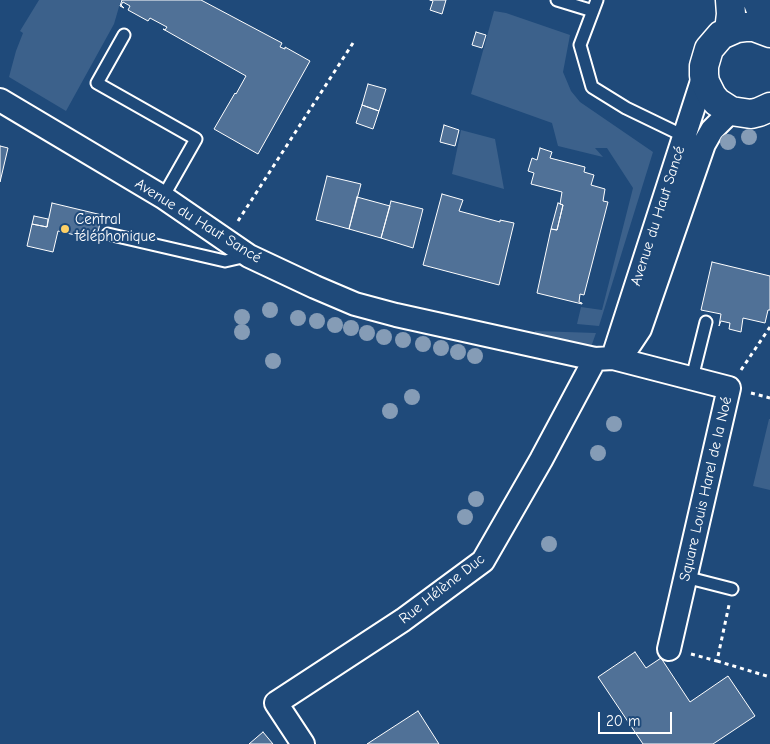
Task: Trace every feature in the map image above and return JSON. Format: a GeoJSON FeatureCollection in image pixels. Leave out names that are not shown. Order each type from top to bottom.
{"type":"FeatureCollection","features":[{"type":"Feature","properties":{"kind":"street"},"geometry":{"type":"LineString","coordinates":[[729,31],[730,0]]}},
{"type":"Feature","properties":{"kind":"street"},"geometry":{"type":"LineString","coordinates":[[757,0],[770,33]]}},
{"type":"Feature","properties":{"kind":"street"},"geometry":{"type":"LineString","coordinates":[[755,116],[717,102],[705,82],[704,66],[709,49],[729,31],[737,28],[754,27],[770,33]]}},
{"type":"Feature","properties":{"kind":"street","name":"Avenue du Haut Sancé"},"geometry":{"type":"LineString","coordinates":[[0,100],[163,197],[249,256],[354,304],[396,315],[604,358],[628,347],[640,329],[694,140],[704,74]]}},
{"type":"Feature","properties":{"kind":"street","name":"Avenue du Haut Sancé"},"geometry":{"type":"LineString","coordinates":[[694,140],[712,130],[755,116]]}},
{"type":"Feature","properties":{"kind":"street","name":"Square Louis Harel de la Noé"},"geometry":{"type":"LineString","coordinates":[[604,358],[729,388],[668,649]]}},
{"type":"Feature","properties":{"kind":"street","name":"Rue Hélène Duc"},"geometry":{"type":"LineString","coordinates":[[303,744],[276,703],[403,620],[483,561],[541,460],[604,358]]}},
{"type":"Feature","properties":{"kind":"lane"},"geometry":{"type":"LineString","coordinates":[[557,0],[593,12]]}},
{"type":"Feature","properties":{"kind":"lane"},"geometry":{"type":"LineString","coordinates":[[597,0],[580,45],[592,86],[626,108],[694,140]]}},
{"type":"Feature","properties":{"kind":"lane"},"geometry":{"type":"LineString","coordinates":[[124,35],[97,83],[196,139],[163,197]]}},
{"type":"Feature","properties":{"kind":"lane"},"geometry":{"type":"LineString","coordinates":[[108,234],[225,261],[249,256]]}},
{"type":"Feature","properties":{"kind":"lane"},"geometry":{"type":"LineString","coordinates":[[692,378],[706,322]]}},
{"type":"Feature","properties":{"kind":"lane"},"geometry":{"type":"LineString","coordinates":[[685,578],[732,589]]}},
{"type":"Feature","properties":{"kind":"path"},"geometry":{"type":"LineString","coordinates":[[225,240],[352,43]]}},
{"type":"Feature","properties":{"kind":"path"},"geometry":{"type":"LineString","coordinates":[[729,388],[770,327]]}},
{"type":"Feature","properties":{"kind":"path"},"geometry":{"type":"LineString","coordinates":[[717,661],[732,589]]}},
{"type":"Feature","properties":{"kind":"path"},"geometry":{"type":"LineString","coordinates":[[668,649],[770,677]]}},
{"type":"Feature","properties":{"kind":"shaded area"},"geometry":{"type":"Polygon","coordinates":[[[39,0],[121,0],[114,24],[66,111],[9,77],[23,33],[20,31],[39,0]]]}},
{"type":"Feature","properties":{"kind":"shaded area"},"geometry":{"type":"Polygon","coordinates":[[[494,11],[506,13],[570,35],[563,72],[571,91],[580,102],[653,152],[599,326],[577,324],[581,307],[602,310],[633,188],[607,148],[595,148],[603,157],[558,146],[552,123],[471,94],[494,11]]]}},
{"type":"Feature","properties":{"kind":"shaded area"},"geometry":{"type":"Polygon","coordinates":[[[461,130],[495,139],[504,189],[452,174],[461,130]]]}},
{"type":"Feature","properties":{"kind":"shaded area"},"geometry":{"type":"Polygon","coordinates":[[[535,331],[596,333],[591,347],[534,335],[535,331]]]}},
{"type":"Feature","properties":{"kind":"shaded area"},"geometry":{"type":"Polygon","coordinates":[[[770,419],[770,490],[753,486],[770,419]]]}},
{"type":"Feature","properties":{"kind":"building"},"geometry":{"type":"Polygon","coordinates":[[[122,0],[201,0],[282,43],[280,47],[285,49],[285,47],[310,61],[258,154],[214,129],[246,76],[163,29],[165,30],[167,27],[150,18],[148,21],[128,10],[130,6],[123,2],[121,5],[124,8],[120,6],[122,0]]]}},
{"type":"Feature","properties":{"kind":"building"},"geometry":{"type":"Polygon","coordinates":[[[430,0],[446,0],[442,14],[430,10],[433,1],[430,0]]]}},
{"type":"Feature","properties":{"kind":"building"},"geometry":{"type":"Polygon","coordinates":[[[476,32],[486,35],[482,48],[472,45],[476,32]]]}},
{"type":"Feature","properties":{"kind":"building"},"geometry":{"type":"Polygon","coordinates":[[[368,84],[386,89],[379,111],[362,105],[368,84]]]}},
{"type":"Feature","properties":{"kind":"building"},"geometry":{"type":"Polygon","coordinates":[[[362,105],[379,111],[373,129],[356,123],[362,105]]]}},
{"type":"Feature","properties":{"kind":"building"},"geometry":{"type":"Polygon","coordinates":[[[444,125],[459,130],[455,146],[440,142],[444,125]]]}},
{"type":"Feature","properties":{"kind":"building"},"geometry":{"type":"Polygon","coordinates":[[[0,146],[8,148],[0,182],[0,146]]]}},
{"type":"Feature","properties":{"kind":"building"},"geometry":{"type":"Polygon","coordinates":[[[540,148],[552,152],[550,158],[585,167],[584,172],[594,175],[591,185],[605,189],[603,201],[608,202],[584,295],[580,294],[579,302],[582,304],[537,293],[551,229],[557,230],[563,205],[560,204],[562,192],[531,184],[534,173],[528,171],[532,158],[537,160],[540,148]]]}},
{"type":"Feature","properties":{"kind":"building"},"geometry":{"type":"Polygon","coordinates":[[[327,176],[361,184],[349,229],[316,220],[327,176]]]}},
{"type":"Feature","properties":{"kind":"building"},"geometry":{"type":"Polygon","coordinates":[[[442,194],[463,200],[459,211],[500,222],[500,220],[514,223],[499,285],[423,265],[442,194]]]}},
{"type":"Feature","properties":{"kind":"building"},"geometry":{"type":"Polygon","coordinates":[[[357,197],[390,206],[381,238],[349,229],[357,197]]]}},
{"type":"Feature","properties":{"kind":"building"},"geometry":{"type":"Polygon","coordinates":[[[391,201],[423,209],[413,248],[381,238],[391,201]]]}},
{"type":"Feature","properties":{"kind":"building","name":"Central téléphonique"},"geometry":{"type":"Polygon","coordinates":[[[52,203],[102,215],[96,240],[58,231],[53,252],[27,246],[32,224],[47,227],[52,203]]]}},
{"type":"Feature","properties":{"kind":"building"},"geometry":{"type":"Polygon","coordinates":[[[558,203],[563,205],[557,230],[551,229],[558,203]]]}},
{"type":"Feature","properties":{"kind":"building"},"geometry":{"type":"Polygon","coordinates":[[[34,216],[48,219],[47,227],[32,224],[34,216]]]}},
{"type":"Feature","properties":{"kind":"building"},"geometry":{"type":"Polygon","coordinates":[[[712,262],[770,276],[770,310],[768,310],[765,323],[743,318],[741,332],[729,329],[730,323],[721,321],[719,326],[721,314],[701,310],[712,262]]]}},
{"type":"Feature","properties":{"kind":"building"},"geometry":{"type":"Polygon","coordinates":[[[635,652],[646,668],[661,658],[690,702],[728,676],[755,716],[713,744],[643,744],[598,677],[635,652]]]}},
{"type":"Feature","properties":{"kind":"building"},"geometry":{"type":"Polygon","coordinates":[[[418,711],[439,744],[367,744],[418,711]]]}},
{"type":"Feature","properties":{"kind":"building"},"geometry":{"type":"Polygon","coordinates":[[[263,732],[273,744],[249,744],[263,732]]]}},
{"type":"Feature","properties":{"kind":"place","name":"Central téléphonique"},"geometry":{"type":"Point","coordinates":[65,229]}}]}
